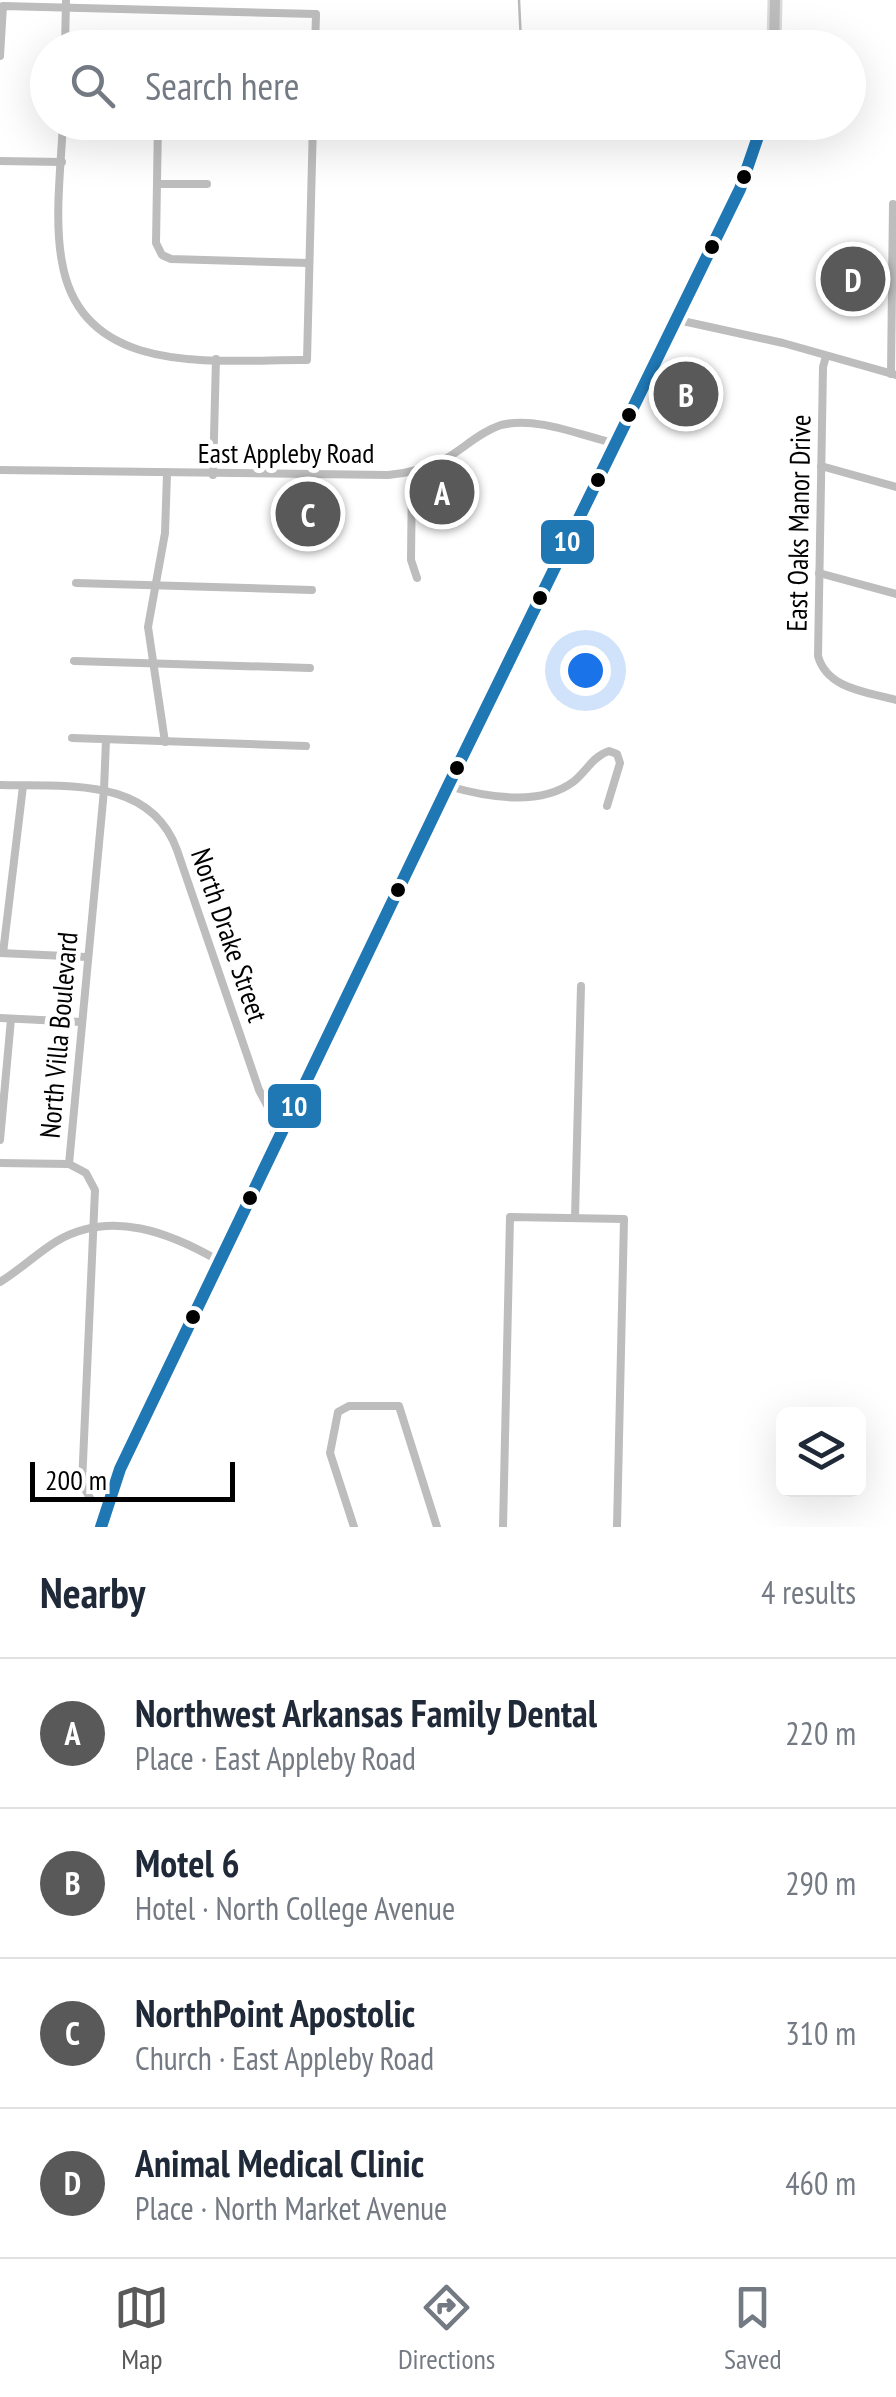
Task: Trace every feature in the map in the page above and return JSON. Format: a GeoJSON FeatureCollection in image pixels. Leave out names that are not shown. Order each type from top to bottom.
{"type":"FeatureCollection","features":[{"type":"Feature","properties":{"kind":"main road"},"geometry":{"type":"LineString","coordinates":[[774,30],[775,0]]}},
{"type":"Feature","properties":{"kind":"main road"},"geometry":{"type":"LineString","coordinates":[[101,1527],[120,1469],[448,786],[678,320],[740,189],[757,140]]}},
{"type":"Feature","properties":{"kind":"street"},"geometry":{"type":"LineString","coordinates":[[65,30],[66,4]]}},
{"type":"Feature","properties":{"kind":"street"},"geometry":{"type":"LineString","coordinates":[[0,56],[3,6],[66,4],[316,14],[316,30]]}},
{"type":"Feature","properties":{"kind":"street"},"geometry":{"type":"LineString","coordinates":[[63,140],[62,264],[70,290],[86,315],[107,336],[139,352],[308,360],[313,140]]}},
{"type":"Feature","properties":{"kind":"street"},"geometry":{"type":"LineString","coordinates":[[158,140],[156,243],[162,256],[309,263]]}},
{"type":"Feature","properties":{"kind":"street"},"geometry":{"type":"LineString","coordinates":[[0,161],[62,162]]}},
{"type":"Feature","properties":{"kind":"street"},"geometry":{"type":"LineString","coordinates":[[158,184],[207,184]]}},
{"type":"Feature","properties":{"kind":"street"},"geometry":{"type":"LineString","coordinates":[[678,320],[893,375],[894,204]]}},
{"type":"Feature","properties":{"kind":"street","name":"East Oaks Manor Drive"},"geometry":{"type":"LineString","coordinates":[[826,356],[818,650],[823,669],[840,684],[896,700]]}},
{"type":"Feature","properties":{"kind":"street"},"geometry":{"type":"LineString","coordinates":[[212,475],[216,358]]}},
{"type":"Feature","properties":{"kind":"street","name":"East Appleby Road"},"geometry":{"type":"LineString","coordinates":[[0,470],[364,477],[412,472],[444,460],[494,428],[509,424],[539,425],[617,444]]}},
{"type":"Feature","properties":{"kind":"street"},"geometry":{"type":"LineString","coordinates":[[821,466],[896,487]]}},
{"type":"Feature","properties":{"kind":"street"},"geometry":{"type":"LineString","coordinates":[[412,472],[411,560],[418,578]]}},
{"type":"Feature","properties":{"kind":"street"},"geometry":{"type":"LineString","coordinates":[[165,742],[148,617],[164,533],[167,474]]}},
{"type":"Feature","properties":{"kind":"street"},"geometry":{"type":"LineString","coordinates":[[819,573],[896,594]]}},
{"type":"Feature","properties":{"kind":"street"},"geometry":{"type":"LineString","coordinates":[[76,583],[312,590]]}},
{"type":"Feature","properties":{"kind":"street"},"geometry":{"type":"LineString","coordinates":[[74,661],[310,668]]}},
{"type":"Feature","properties":{"kind":"street"},"geometry":{"type":"LineString","coordinates":[[72,738],[306,746]]}},
{"type":"Feature","properties":{"kind":"street","name":"North Villa Boulevard"},"geometry":{"type":"LineString","coordinates":[[90,1498],[82,1484],[94,1184],[82,1168],[69,1164],[106,740]]}},
{"type":"Feature","properties":{"kind":"street"},"geometry":{"type":"LineString","coordinates":[[448,786],[467,792],[542,796],[575,780],[599,755],[609,751],[618,754],[620,763],[608,806]]}},
{"type":"Feature","properties":{"kind":"street","name":"North Drake Street"},"geometry":{"type":"LineString","coordinates":[[0,785],[104,790],[129,796],[146,805],[170,832],[259,1090],[275,1120],[273,1152]]}},
{"type":"Feature","properties":{"kind":"street"},"geometry":{"type":"LineString","coordinates":[[23,786],[2,953],[87,957]]}},
{"type":"Feature","properties":{"kind":"street"},"geometry":{"type":"LineString","coordinates":[[575,1218],[581,986]]}},
{"type":"Feature","properties":{"kind":"street"},"geometry":{"type":"LineString","coordinates":[[0,1018],[81,1022]]}},
{"type":"Feature","properties":{"kind":"street"},"geometry":{"type":"LineString","coordinates":[[0,1140],[11,1019]]}},
{"type":"Feature","properties":{"kind":"street"},"geometry":{"type":"LineString","coordinates":[[266,1101],[291,1114]]}},
{"type":"Feature","properties":{"kind":"street"},"geometry":{"type":"LineString","coordinates":[[0,1163],[69,1164]]}},
{"type":"Feature","properties":{"kind":"street"},"geometry":{"type":"LineString","coordinates":[[504,1527],[510,1217],[624,1219],[616,1527]]}},
{"type":"Feature","properties":{"kind":"street"},"geometry":{"type":"LineString","coordinates":[[0,1282],[57,1241],[94,1229],[130,1227],[162,1232],[220,1261]]}},
{"type":"Feature","properties":{"kind":"street"},"geometry":{"type":"LineString","coordinates":[[354,1527],[330,1453],[335,1418],[349,1406],[399,1406],[438,1527]]}},
{"type":"Feature","properties":{"kind":"waterway"},"geometry":{"type":"LineString","coordinates":[[519,0],[520,30]]}},
{"type":"Feature","properties":{"kind":"transit line","name":"10"},"geometry":{"type":"LineString","coordinates":[[101,1527],[120,1469],[740,189],[757,140]]}},
{"type":"Feature","properties":{"kind":"place","name":"Animal Medical Clinic"},"geometry":{"type":"Point","coordinates":[853,279]}},
{"type":"Feature","properties":{"kind":"place","name":"Motel 6"},"geometry":{"type":"Point","coordinates":[686,394]}},
{"type":"Feature","properties":{"kind":"place","name":"Northwest Arkansas Family Dental"},"geometry":{"type":"Point","coordinates":[442,492]}},
{"type":"Feature","properties":{"kind":"place","name":"NorthPoint Apostolic"},"geometry":{"type":"Point","coordinates":[308,514]}}]}
